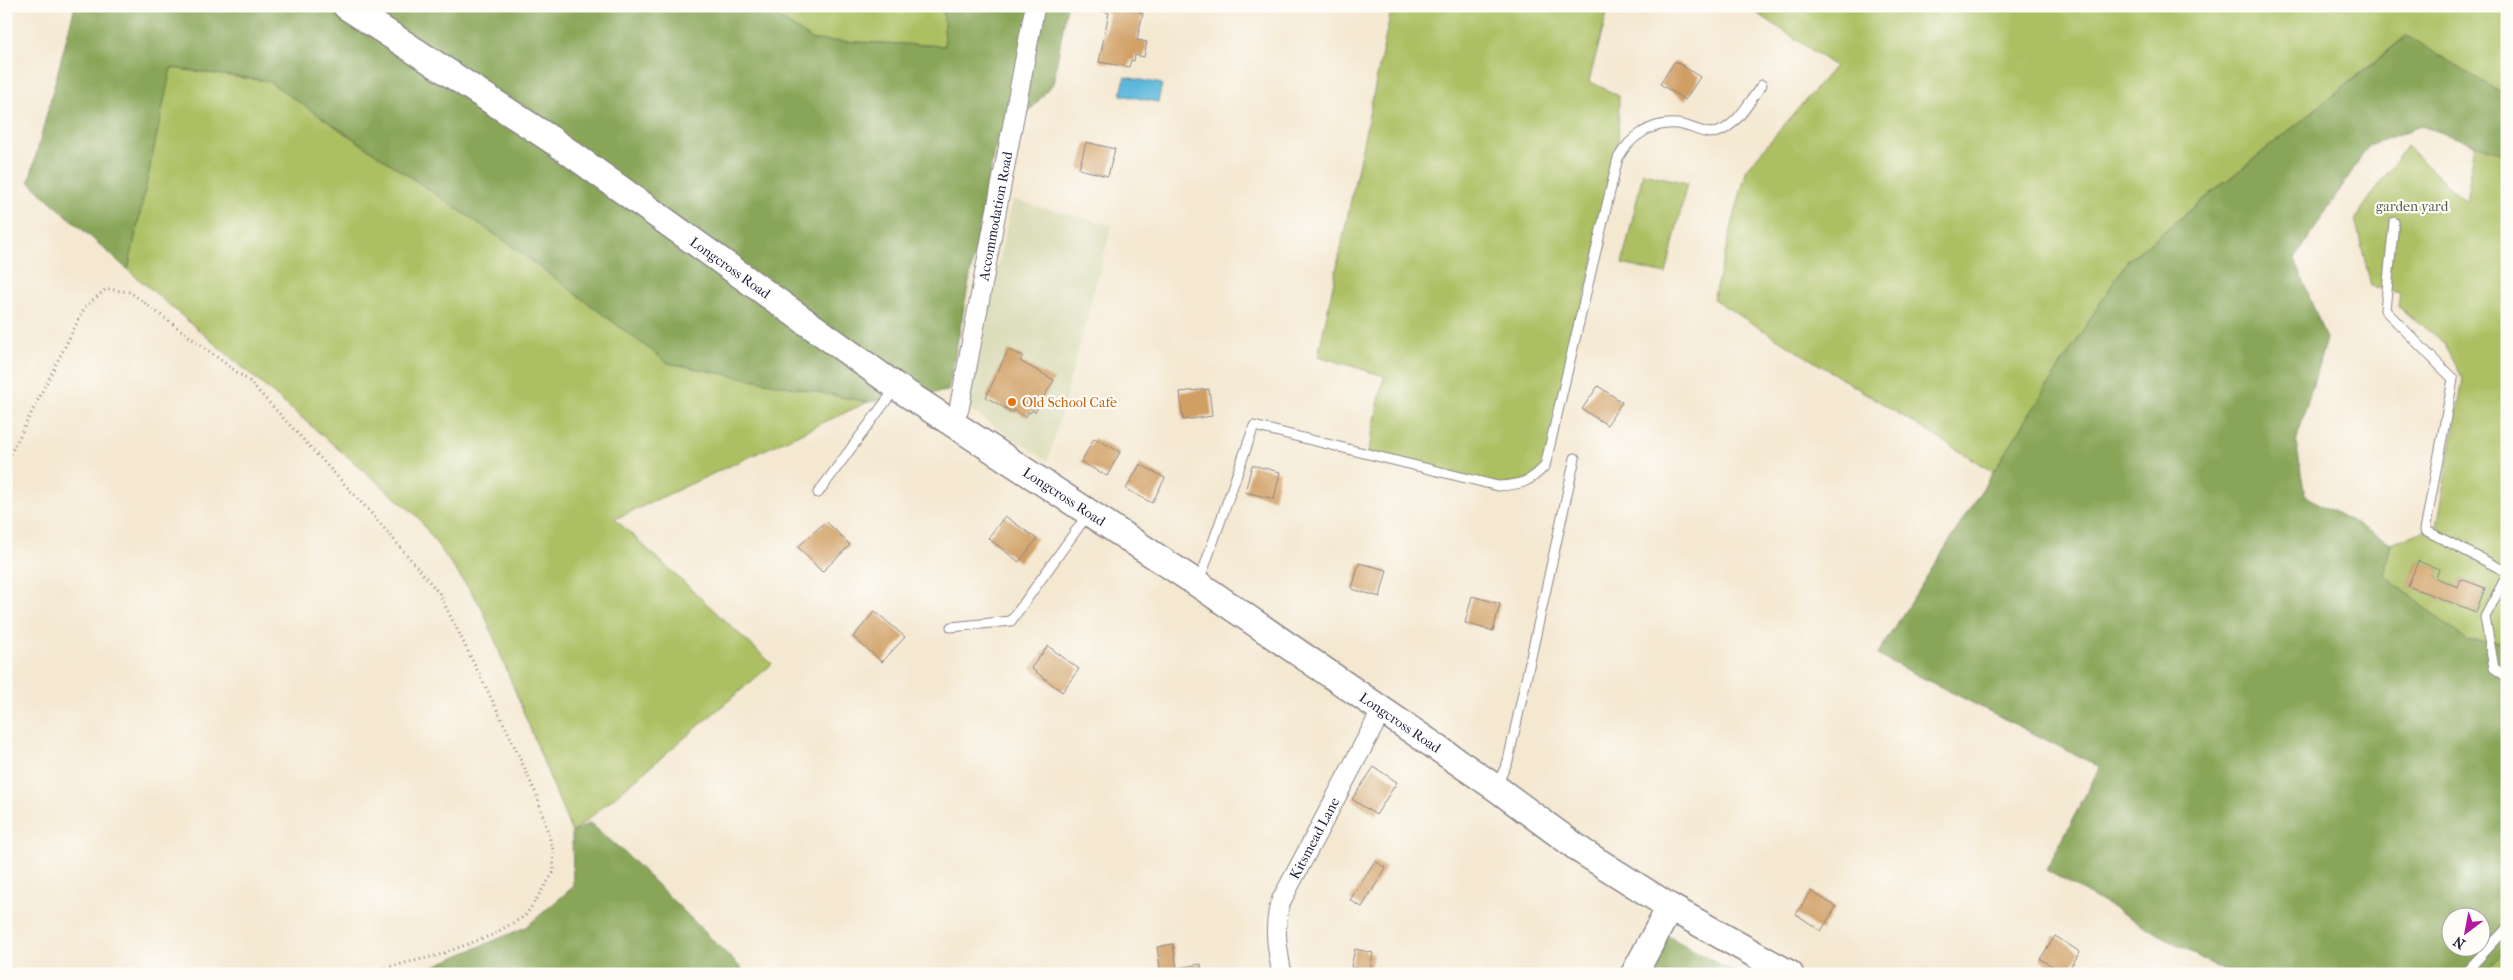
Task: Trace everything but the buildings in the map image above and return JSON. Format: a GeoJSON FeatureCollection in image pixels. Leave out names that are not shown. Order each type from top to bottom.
{"type":"FeatureCollection","features":[{"type":"Feature","properties":{"kind":"main road","name":"Longcross Road"},"geometry":{"type":"LineString","coordinates":[[346,6],[555,142],[897,387],[1088,514],[1198,584],[1496,788],[1583,852],[1670,907],[1790,974]]}},
{"type":"Feature","properties":{"kind":"main road"},"geometry":{"type":"LineString","coordinates":[[1634,974],[1670,907]]}},
{"type":"Feature","properties":{"kind":"street","name":"Accommodation Road"},"geometry":{"type":"LineString","coordinates":[[952,423],[959,408],[1035,6]]}},
{"type":"Feature","properties":{"kind":"street","name":"Kitsmead Lane"},"geometry":{"type":"LineString","coordinates":[[1282,974],[1275,937],[1275,918],[1281,901],[1382,710]]}},
{"type":"Feature","properties":{"kind":"lane"},"geometry":{"type":"LineString","coordinates":[[1198,584],[1254,426],[1498,486],[1518,485],[1534,478],[1545,466],[1618,158],[1626,144],[1652,126],[1677,124],[1707,133],[1718,132],[1730,125],[1762,85]]}},
{"type":"Feature","properties":{"kind":"lane"},"geometry":{"type":"LineString","coordinates":[[2394,222],[2385,310],[2453,379],[2425,530],[2507,573],[2485,617],[2494,668],[2507,677]]}},
{"type":"Feature","properties":{"kind":"lane"},"geometry":{"type":"LineString","coordinates":[[818,493],[897,387]]}},
{"type":"Feature","properties":{"kind":"lane"},"geometry":{"type":"LineString","coordinates":[[1496,788],[1508,761],[1575,458]]}},
{"type":"Feature","properties":{"kind":"lane"},"geometry":{"type":"LineString","coordinates":[[951,627],[1011,622],[1088,514]]}},
{"type":"Feature","properties":{"kind":"lane"},"geometry":{"type":"LineString","coordinates":[[2464,974],[2507,928]]}},
{"type":"Feature","properties":{"kind":"path"},"geometry":{"type":"LineString","coordinates":[[6,463],[85,307],[106,289],[130,292],[249,381],[359,500],[439,593],[508,732],[536,796],[553,849],[554,872],[525,916],[492,935],[438,955],[359,974]]}},
{"type":"Feature","properties":{"kind":"shaded area"},"geometry":{"type":"Polygon","coordinates":[[[1013,200],[1112,225],[1048,461],[965,407],[1013,200]]]}},
{"type":"Feature","properties":{"kind":"green space"},"geometry":{"type":"Polygon","coordinates":[[[75,6],[760,6],[813,40],[945,46],[943,6],[1067,6],[1053,84],[994,151],[948,391],[868,402],[668,363],[505,241],[268,81],[171,68],[128,270],[29,182],[75,6]]]}},
{"type":"Feature","properties":{"kind":"green space"},"geometry":{"type":"Polygon","coordinates":[[[760,6],[943,6],[945,46],[813,40],[760,6]]]}},
{"type":"Feature","properties":{"kind":"green space"},"geometry":{"type":"Polygon","coordinates":[[[1392,6],[1609,6],[1589,81],[1619,96],[1618,158],[1545,466],[1534,478],[1498,486],[1368,454],[1384,376],[1318,356],[1392,6]]]}},
{"type":"Feature","properties":{"kind":"green space"},"geometry":{"type":"Polygon","coordinates":[[[1747,6],[2507,6],[2507,96],[2406,36],[2127,261],[1993,472],[1713,299],[1747,168],[1835,66],[1747,6]]]}},
{"type":"Feature","properties":{"kind":"green space"},"geometry":{"type":"Polygon","coordinates":[[[2407,36],[2507,96],[2507,155],[2421,126],[2369,145],[2295,259],[2326,339],[2296,442],[2305,496],[2391,543],[2384,575],[2467,641],[2507,642],[2507,949],[2482,974],[2229,974],[2046,870],[2100,767],[1877,655],[2127,261],[2407,36]]]}},
{"type":"Feature","properties":{"kind":"green space"},"geometry":{"type":"Polygon","coordinates":[[[171,68],[268,81],[505,241],[668,363],[868,402],[615,519],[772,664],[572,833],[481,606],[417,516],[128,270],[171,68]]]}},
{"type":"Feature","properties":{"kind":"green space","name":"garden yard"},"geometry":{"type":"Polygon","coordinates":[[[2507,143],[2507,642],[2467,641],[2384,575],[2391,543],[2436,526],[2463,379],[2444,343],[2398,307],[2400,292],[2371,286],[2355,219],[2406,146],[2466,202],[2475,144],[2507,143]],[[2418,561],[2408,586],[2476,612],[2485,588],[2461,579],[2458,587],[2436,578],[2439,569],[2418,561]]]}},
{"type":"Feature","properties":{"kind":"green space"},"geometry":{"type":"Polygon","coordinates":[[[1643,173],[1687,183],[1666,274],[1622,264],[1643,173]]]}},
{"type":"Feature","properties":{"kind":"green space"},"geometry":{"type":"Polygon","coordinates":[[[590,823],[625,853],[747,974],[415,974],[526,927],[573,887],[572,833],[590,823]]]}},
{"type":"Feature","properties":{"kind":"green space"},"geometry":{"type":"Polygon","coordinates":[[[1666,935],[1738,974],[1646,974],[1666,935]]]}},
{"type":"Feature","properties":{"kind":"green space"},"geometry":{"type":"Polygon","coordinates":[[[2507,949],[2507,974],[2482,974],[2507,949]]]}},
{"type":"Feature","properties":{"kind":"water"},"geometry":{"type":"Polygon","coordinates":[[[1125,77],[1162,84],[1158,102],[1121,95],[1125,77]]]}},
{"type":"Feature","properties":{"kind":"place","name":"Old School Cafe"},"geometry":{"type":"Point","coordinates":[1012,402]}}]}
